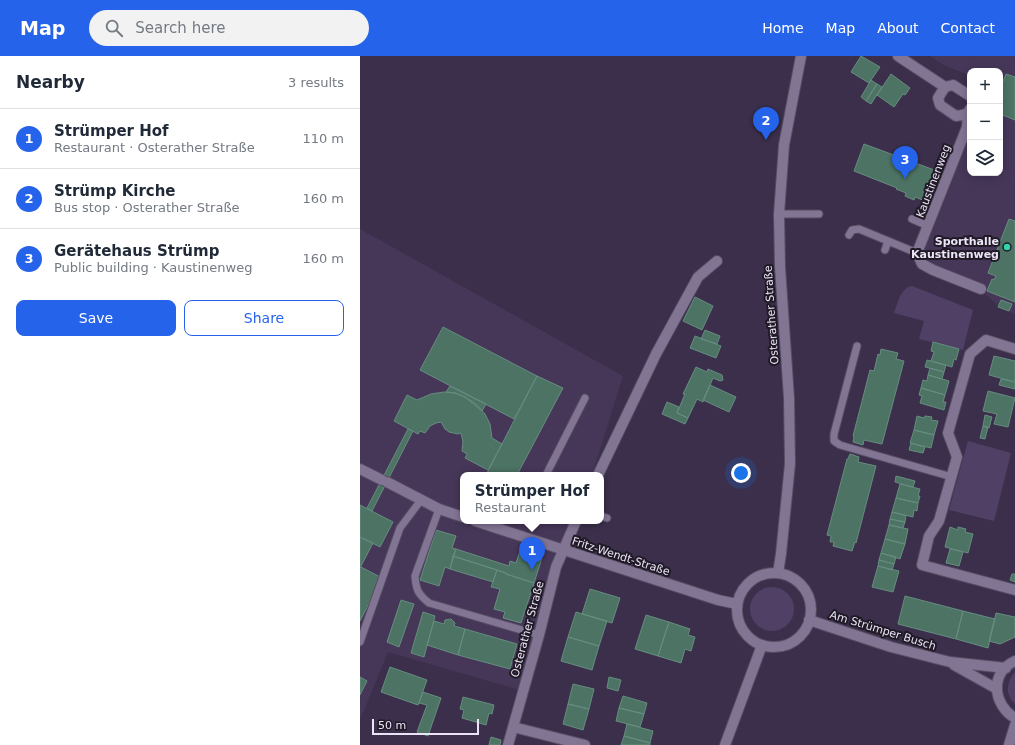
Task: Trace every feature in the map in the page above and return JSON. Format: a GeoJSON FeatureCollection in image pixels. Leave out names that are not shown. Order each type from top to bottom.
{"type":"FeatureCollection","features":[{"type":"Feature","properties":{"kind":"street","name":"Osterather Straße"},"geometry":{"type":"LineString","coordinates":[[778,573],[790,464],[789,398],[780,267],[779,214],[784,145],[801,56]]}},
{"type":"Feature","properties":{"kind":"street"},"geometry":{"type":"LineString","coordinates":[[898,56],[945,87],[953,85],[967,94]]}},
{"type":"Feature","properties":{"kind":"street","name":"Kaustinenweg"},"geometry":{"type":"LineString","coordinates":[[945,87],[938,98],[940,105],[956,116],[967,112]]}},
{"type":"Feature","properties":{"kind":"street","name":"Kaustinenweg"},"geometry":{"type":"LineString","coordinates":[[917,253],[928,226],[952,151],[967,127]]}},
{"type":"Feature","properties":{"kind":"street"},"geometry":{"type":"LineString","coordinates":[[917,253],[922,264],[933,270],[981,289]]}},
{"type":"Feature","properties":{"kind":"street"},"geometry":{"type":"LineString","coordinates":[[599,472],[656,354],[698,277],[717,261]]}},
{"type":"Feature","properties":{"kind":"street"},"geometry":{"type":"LineString","coordinates":[[1015,349],[986,340],[970,354],[948,433],[957,457],[939,521],[929,536],[922,565],[1015,590]]}},
{"type":"Feature","properties":{"kind":"street"},"geometry":{"type":"LineString","coordinates":[[360,469],[439,509],[460,516]]}},
{"type":"Feature","properties":{"kind":"street","name":"Fritz-Wendt-Straße"},"geometry":{"type":"LineString","coordinates":[[484,524],[718,600],[737,604]]}},
{"type":"Feature","properties":{"kind":"street","name":"Osterather Straße"},"geometry":{"type":"LineString","coordinates":[[508,745],[539,635],[556,567],[574,524]]}},
{"type":"Feature","properties":{"kind":"street"},"geometry":{"type":"LineString","coordinates":[[766,573],[778,573],[790,576],[800,584],[807,592],[811,606],[809,620],[804,631],[796,639],[785,645],[774,647],[762,645],[751,639],[742,629],[737,617],[737,604],[740,594],[747,584],[756,577],[766,573]]}},
{"type":"Feature","properties":{"kind":"street","name":"Am Strümper Busch"},"geometry":{"type":"LineString","coordinates":[[809,620],[891,647],[950,662],[1006,668]]}},
{"type":"Feature","properties":{"kind":"street"},"geometry":{"type":"LineString","coordinates":[[725,745],[762,645]]}},
{"type":"Feature","properties":{"kind":"street"},"geometry":{"type":"LineString","coordinates":[[1015,661],[1001,674],[997,689],[998,699],[1002,707],[1008,714],[1015,718]]}},
{"type":"Feature","properties":{"kind":"street","name":"Am Strümper Busch"},"geometry":{"type":"LineString","coordinates":[[950,662],[997,689]]}},
{"type":"Feature","properties":{"kind":"street"},"geometry":{"type":"LineString","coordinates":[[1009,745],[1015,725]]}},
{"type":"Feature","properties":{"kind":"street"},"geometry":{"type":"LineString","coordinates":[[513,727],[585,745]]}},
{"type":"Feature","properties":{"kind":"lane"},"geometry":{"type":"LineString","coordinates":[[779,214],[819,214]]}},
{"type":"Feature","properties":{"kind":"lane"},"geometry":{"type":"LineString","coordinates":[[912,219],[928,226]]}},
{"type":"Feature","properties":{"kind":"lane"},"geometry":{"type":"LineString","coordinates":[[849,235],[852,230],[859,229],[917,253]]}},
{"type":"Feature","properties":{"kind":"lane"},"geometry":{"type":"LineString","coordinates":[[885,250],[888,241]]}},
{"type":"Feature","properties":{"kind":"lane"},"geometry":{"type":"LineString","coordinates":[[857,346],[834,434],[834,442],[952,477]]}},
{"type":"Feature","properties":{"kind":"lane"},"geometry":{"type":"LineString","coordinates":[[548,472],[585,398]]}},
{"type":"Feature","properties":{"kind":"lane"},"geometry":{"type":"LineString","coordinates":[[360,642],[400,528],[421,500]]}},
{"type":"Feature","properties":{"kind":"lane"},"geometry":{"type":"LineString","coordinates":[[439,509],[415,576],[416,587],[420,596],[429,603],[539,635]]}},
{"type":"Feature","properties":{"kind":"shaded area"},"geometry":{"type":"Polygon","coordinates":[[[930,56],[1015,56],[1015,314],[1002,309],[969,280],[931,265],[925,259],[924,252],[967,144],[967,176],[1003,176],[1003,68],[967,68],[967,75],[942,64],[930,56]]]}},
{"type":"Feature","properties":{"kind":"shaded area"},"geometry":{"type":"Polygon","coordinates":[[[360,229],[623,376],[593,472],[460,472],[460,524],[575,524],[562,550],[523,691],[388,652],[360,720],[360,229]]]}},
{"type":"Feature","properties":{"kind":"shaded area"},"geometry":{"type":"Polygon","coordinates":[[[912,286],[973,310],[963,350],[919,339],[924,321],[894,313],[902,293],[908,287],[912,286]]]}},
{"type":"Feature","properties":{"kind":"shaded area"},"geometry":{"type":"Polygon","coordinates":[[[968,441],[1011,453],[994,521],[949,510],[968,441]]]}},
{"type":"Feature","properties":{"kind":"shaded area"},"geometry":{"type":"Polygon","coordinates":[[[768,587],[776,587],[781,588],[788,593],[793,600],[793,618],[788,625],[781,630],[768,631],[760,628],[753,621],[750,613],[750,605],[753,597],[760,590],[768,587]]]}},
{"type":"Feature","properties":{"kind":"shaded area"},"geometry":{"type":"Polygon","coordinates":[[[1015,672],[1015,704],[1008,693],[1008,684],[1015,672]]]}},
{"type":"Feature","properties":{"kind":"building"},"geometry":{"type":"Polygon","coordinates":[[[861,56],[880,67],[869,83],[851,72],[861,56]]]}},
{"type":"Feature","properties":{"kind":"building"},"geometry":{"type":"Polygon","coordinates":[[[891,74],[910,88],[905,95],[903,94],[894,107],[877,95],[891,74]]]}},
{"type":"Feature","properties":{"kind":"building"},"geometry":{"type":"Polygon","coordinates":[[[1006,74],[1015,77],[1015,120],[1003,115],[1003,82],[1006,74]]]}},
{"type":"Feature","properties":{"kind":"building"},"geometry":{"type":"Polygon","coordinates":[[[871,80],[877,84],[866,101],[861,97],[871,80]]]}},
{"type":"Feature","properties":{"kind":"building"},"geometry":{"type":"Polygon","coordinates":[[[877,84],[882,87],[871,104],[866,101],[877,84]]]}},
{"type":"Feature","properties":{"kind":"building"},"geometry":{"type":"Polygon","coordinates":[[[864,144],[937,171],[925,201],[915,197],[914,200],[905,196],[906,193],[896,189],[897,188],[854,171],[864,144]]]}},
{"type":"Feature","properties":{"kind":"building","name":"Sporthalle Kaustinenweg"},"geometry":{"type":"Polygon","coordinates":[[[1009,219],[1015,221],[1015,302],[987,291],[992,279],[994,280],[996,276],[988,273],[1009,219]]]}},
{"type":"Feature","properties":{"kind":"building"},"geometry":{"type":"Polygon","coordinates":[[[695,297],[713,306],[702,330],[683,321],[695,297]]]}},
{"type":"Feature","properties":{"kind":"building"},"geometry":{"type":"Polygon","coordinates":[[[1001,300],[1012,304],[1009,311],[998,307],[1001,300]]]}},
{"type":"Feature","properties":{"kind":"building"},"geometry":{"type":"Polygon","coordinates":[[[443,327],[537,376],[514,419],[420,370],[443,327]]]}},
{"type":"Feature","properties":{"kind":"building"},"geometry":{"type":"Polygon","coordinates":[[[705,330],[720,336],[717,344],[701,339],[705,330]]]}},
{"type":"Feature","properties":{"kind":"building"},"geometry":{"type":"Polygon","coordinates":[[[695,336],[721,346],[716,358],[690,348],[695,336]]]}},
{"type":"Feature","properties":{"kind":"building"},"geometry":{"type":"Polygon","coordinates":[[[933,342],[959,349],[952,367],[931,361],[934,352],[931,351],[933,342]]]}},
{"type":"Feature","properties":{"kind":"building"},"geometry":{"type":"Polygon","coordinates":[[[881,349],[898,353],[896,359],[904,361],[882,444],[864,440],[863,445],[853,442],[853,436],[870,370],[874,371],[878,354],[880,355],[881,349]]]}},
{"type":"Feature","properties":{"kind":"building"},"geometry":{"type":"Polygon","coordinates":[[[994,356],[1015,361],[1015,382],[989,375],[994,356]]]}},
{"type":"Feature","properties":{"kind":"building"},"geometry":{"type":"Polygon","coordinates":[[[927,360],[946,365],[944,372],[925,367],[927,360]]]}},
{"type":"Feature","properties":{"kind":"building"},"geometry":{"type":"Polygon","coordinates":[[[696,367],[707,372],[708,369],[722,375],[723,380],[720,381],[713,378],[703,402],[697,399],[688,418],[677,413],[685,394],[683,394],[696,367]]]}},
{"type":"Feature","properties":{"kind":"building"},"geometry":{"type":"Polygon","coordinates":[[[930,368],[944,372],[942,379],[928,375],[930,368]]]}},
{"type":"Feature","properties":{"kind":"building"},"geometry":{"type":"Polygon","coordinates":[[[928,375],[949,381],[945,395],[921,388],[923,380],[927,381],[928,375]]]}},
{"type":"Feature","properties":{"kind":"building"},"geometry":{"type":"Polygon","coordinates":[[[537,376],[563,388],[519,472],[488,472],[537,376]]]}},
{"type":"Feature","properties":{"kind":"building"},"geometry":{"type":"Polygon","coordinates":[[[1001,379],[1015,382],[1015,389],[999,385],[1001,379]]]}},
{"type":"Feature","properties":{"kind":"building"},"geometry":{"type":"Polygon","coordinates":[[[710,385],[736,397],[729,412],[703,400],[710,385]]]}},
{"type":"Feature","properties":{"kind":"building"},"geometry":{"type":"Polygon","coordinates":[[[450,386],[486,404],[482,411],[465,397],[455,393],[446,392],[450,386]]]}},
{"type":"Feature","properties":{"kind":"building"},"geometry":{"type":"Polygon","coordinates":[[[921,388],[945,395],[943,402],[946,402],[944,410],[920,403],[922,396],[919,395],[921,388]]]}},
{"type":"Feature","properties":{"kind":"building"},"geometry":{"type":"Polygon","coordinates":[[[988,391],[1015,398],[1008,427],[994,424],[997,414],[983,411],[988,391]]]}},
{"type":"Feature","properties":{"kind":"building"},"geometry":{"type":"Polygon","coordinates":[[[444,392],[455,393],[476,404],[485,414],[490,424],[492,438],[502,444],[488,470],[465,458],[467,454],[462,451],[463,442],[461,433],[458,434],[449,432],[445,429],[441,422],[430,426],[425,433],[420,431],[418,434],[394,421],[407,395],[417,400],[431,394],[444,392]]]}},
{"type":"Feature","properties":{"kind":"building"},"geometry":{"type":"Polygon","coordinates":[[[667,402],[679,407],[677,413],[688,418],[685,424],[662,414],[667,402]]]}},
{"type":"Feature","properties":{"kind":"building"},"geometry":{"type":"Polygon","coordinates":[[[985,415],[992,417],[989,428],[983,426],[985,415]]]}},
{"type":"Feature","properties":{"kind":"building"},"geometry":{"type":"Polygon","coordinates":[[[917,416],[924,418],[925,416],[932,417],[931,420],[938,421],[934,435],[914,430],[917,416]]]}},
{"type":"Feature","properties":{"kind":"building"},"geometry":{"type":"Polygon","coordinates":[[[983,426],[988,427],[985,439],[980,438],[983,426]]]}},
{"type":"Feature","properties":{"kind":"building"},"geometry":{"type":"Polygon","coordinates":[[[408,429],[413,431],[372,511],[367,508],[408,429]]]}},
{"type":"Feature","properties":{"kind":"building"},"geometry":{"type":"Polygon","coordinates":[[[914,430],[934,435],[931,448],[910,443],[914,430]]]}},
{"type":"Feature","properties":{"kind":"building"},"geometry":{"type":"Polygon","coordinates":[[[911,443],[925,447],[923,453],[909,450],[911,443]]]}},
{"type":"Feature","properties":{"kind":"building"},"geometry":{"type":"Polygon","coordinates":[[[850,454],[859,457],[858,462],[876,466],[856,543],[855,542],[852,551],[833,546],[834,542],[830,542],[831,536],[827,535],[847,459],[850,454]]]}},
{"type":"Feature","properties":{"kind":"building"},"geometry":{"type":"Polygon","coordinates":[[[896,476],[915,481],[913,487],[895,482],[896,476]]]}},
{"type":"Feature","properties":{"kind":"building"},"geometry":{"type":"Polygon","coordinates":[[[900,484],[920,489],[918,503],[896,498],[900,484]]]}},
{"type":"Feature","properties":{"kind":"building"},"geometry":{"type":"Polygon","coordinates":[[[896,498],[918,503],[917,511],[914,510],[913,517],[892,512],[896,498]]]}},
{"type":"Feature","properties":{"kind":"building"},"geometry":{"type":"Polygon","coordinates":[[[360,505],[393,522],[380,547],[360,537],[360,505]]]}},
{"type":"Feature","properties":{"kind":"building"},"geometry":{"type":"Polygon","coordinates":[[[892,512],[906,516],[905,522],[890,519],[892,512]]]}},
{"type":"Feature","properties":{"kind":"building"},"geometry":{"type":"Polygon","coordinates":[[[890,519],[905,522],[903,528],[889,525],[890,519]]]}},
{"type":"Feature","properties":{"kind":"building"},"geometry":{"type":"Polygon","coordinates":[[[889,525],[908,529],[905,544],[885,539],[889,525]]]}},
{"type":"Feature","properties":{"kind":"building"},"geometry":{"type":"Polygon","coordinates":[[[950,527],[958,530],[958,527],[966,529],[965,532],[973,534],[968,553],[945,547],[950,527]]]}},
{"type":"Feature","properties":{"kind":"building"},"geometry":{"type":"Polygon","coordinates":[[[436,530],[456,536],[452,548],[456,549],[450,569],[445,567],[439,586],[420,580],[436,530]]]}},
{"type":"Feature","properties":{"kind":"building"},"geometry":{"type":"Polygon","coordinates":[[[360,537],[373,543],[360,568],[360,537]]]}},
{"type":"Feature","properties":{"kind":"building"},"geometry":{"type":"Polygon","coordinates":[[[885,539],[905,544],[900,559],[881,553],[885,539]]]}},
{"type":"Feature","properties":{"kind":"building"},"geometry":{"type":"Polygon","coordinates":[[[456,549],[509,566],[510,561],[516,563],[520,551],[542,558],[534,583],[453,556],[456,549]]]}},
{"type":"Feature","properties":{"kind":"building"},"geometry":{"type":"Polygon","coordinates":[[[950,549],[963,552],[959,566],[946,563],[950,549]]]}},
{"type":"Feature","properties":{"kind":"building"},"geometry":{"type":"Polygon","coordinates":[[[881,553],[896,557],[894,564],[879,560],[881,553]]]}},
{"type":"Feature","properties":{"kind":"building"},"geometry":{"type":"Polygon","coordinates":[[[453,556],[497,570],[493,582],[450,569],[453,556]]]}},
{"type":"Feature","properties":{"kind":"building"},"geometry":{"type":"Polygon","coordinates":[[[879,560],[894,564],[892,570],[878,566],[879,560]]]}},
{"type":"Feature","properties":{"kind":"building"},"geometry":{"type":"Polygon","coordinates":[[[878,566],[899,571],[893,592],[872,587],[878,566]]]}},
{"type":"Feature","properties":{"kind":"building"},"geometry":{"type":"Polygon","coordinates":[[[361,567],[382,578],[360,621],[360,568],[361,567]]]}},
{"type":"Feature","properties":{"kind":"building"},"geometry":{"type":"Polygon","coordinates":[[[497,570],[534,583],[521,623],[503,618],[505,612],[494,609],[500,589],[491,587],[497,570]]]}},
{"type":"Feature","properties":{"kind":"building"},"geometry":{"type":"Polygon","coordinates":[[[1012,574],[1015,574],[1015,582],[1010,580],[1012,574]]]}},
{"type":"Feature","properties":{"kind":"building"},"geometry":{"type":"Polygon","coordinates":[[[590,589],[620,598],[612,623],[582,614],[590,589]]]}},
{"type":"Feature","properties":{"kind":"building"},"geometry":{"type":"Polygon","coordinates":[[[905,596],[963,611],[956,639],[898,624],[905,596]]]}},
{"type":"Feature","properties":{"kind":"building"},"geometry":{"type":"Polygon","coordinates":[[[401,600],[414,604],[399,647],[387,642],[401,600]]]}},
{"type":"Feature","properties":{"kind":"building"},"geometry":{"type":"Polygon","coordinates":[[[963,611],[995,619],[988,648],[956,639],[963,611]]]}},
{"type":"Feature","properties":{"kind":"building"},"geometry":{"type":"Polygon","coordinates":[[[423,612],[435,616],[424,657],[411,653],[423,612]]]}},
{"type":"Feature","properties":{"kind":"building"},"geometry":{"type":"Polygon","coordinates":[[[576,612],[607,621],[599,646],[568,637],[576,612]]]}},
{"type":"Feature","properties":{"kind":"building"},"geometry":{"type":"Polygon","coordinates":[[[996,613],[1015,617],[1015,637],[1000,644],[989,641],[996,613]]]}},
{"type":"Feature","properties":{"kind":"building"},"geometry":{"type":"Polygon","coordinates":[[[646,615],[669,622],[658,656],[635,649],[646,615]]]}},
{"type":"Feature","properties":{"kind":"building"},"geometry":{"type":"Polygon","coordinates":[[[451,619],[455,623],[454,626],[465,629],[458,655],[427,645],[434,621],[444,624],[445,620],[451,619]]]}},
{"type":"Feature","properties":{"kind":"building"},"geometry":{"type":"Polygon","coordinates":[[[669,622],[690,629],[688,635],[695,637],[691,651],[685,649],[681,663],[658,656],[669,622]]]}},
{"type":"Feature","properties":{"kind":"building"},"geometry":{"type":"Polygon","coordinates":[[[465,629],[517,644],[510,669],[458,655],[465,629]]]}},
{"type":"Feature","properties":{"kind":"building"},"geometry":{"type":"Polygon","coordinates":[[[568,637],[599,646],[592,670],[561,661],[568,637]]]}},
{"type":"Feature","properties":{"kind":"building"},"geometry":{"type":"Polygon","coordinates":[[[390,667],[427,680],[418,705],[381,692],[390,667]]]}},
{"type":"Feature","properties":{"kind":"building"},"geometry":{"type":"Polygon","coordinates":[[[360,677],[367,681],[360,695],[360,677]]]}},
{"type":"Feature","properties":{"kind":"building"},"geometry":{"type":"Polygon","coordinates":[[[609,677],[621,680],[618,691],[607,688],[609,677]]]}},
{"type":"Feature","properties":{"kind":"building"},"geometry":{"type":"Polygon","coordinates":[[[573,684],[594,689],[589,709],[568,704],[573,684]]]}},
{"type":"Feature","properties":{"kind":"building"},"geometry":{"type":"Polygon","coordinates":[[[423,692],[441,698],[428,736],[417,732],[427,705],[419,703],[423,692]]]}},
{"type":"Feature","properties":{"kind":"building"},"geometry":{"type":"Polygon","coordinates":[[[623,696],[647,703],[644,714],[619,708],[623,696]]]}},
{"type":"Feature","properties":{"kind":"building"},"geometry":{"type":"Polygon","coordinates":[[[463,697],[494,705],[492,714],[489,713],[486,725],[462,718],[464,710],[460,709],[463,697]]]}},
{"type":"Feature","properties":{"kind":"building"},"geometry":{"type":"Polygon","coordinates":[[[568,704],[589,709],[583,730],[563,724],[568,704]]]}},
{"type":"Feature","properties":{"kind":"building"},"geometry":{"type":"Polygon","coordinates":[[[619,708],[644,714],[640,727],[616,721],[619,708]]]}},
{"type":"Feature","properties":{"kind":"building"},"geometry":{"type":"Polygon","coordinates":[[[627,724],[653,731],[650,743],[624,736],[627,724]]]}},
{"type":"Feature","properties":{"kind":"building"},"geometry":{"type":"Polygon","coordinates":[[[624,736],[650,743],[650,745],[621,745],[624,736]]]}},
{"type":"Feature","properties":{"kind":"building"},"geometry":{"type":"Polygon","coordinates":[[[491,737],[501,740],[500,745],[489,745],[491,737]]]}},
{"type":"Feature","properties":{"kind":"place","name":"Strümp Kirche"},"geometry":{"type":"Point","coordinates":[766,140]}},
{"type":"Feature","properties":{"kind":"place","name":"Gerätehaus Strümp"},"geometry":{"type":"Point","coordinates":[905,179]}},
{"type":"Feature","properties":{"kind":"place","name":"Sporthalle Kaustinenweg"},"geometry":{"type":"Point","coordinates":[1007,247]}},
{"type":"Feature","properties":{"kind":"place","name":"Strümper Hof"},"geometry":{"type":"Point","coordinates":[532,570]}}]}
